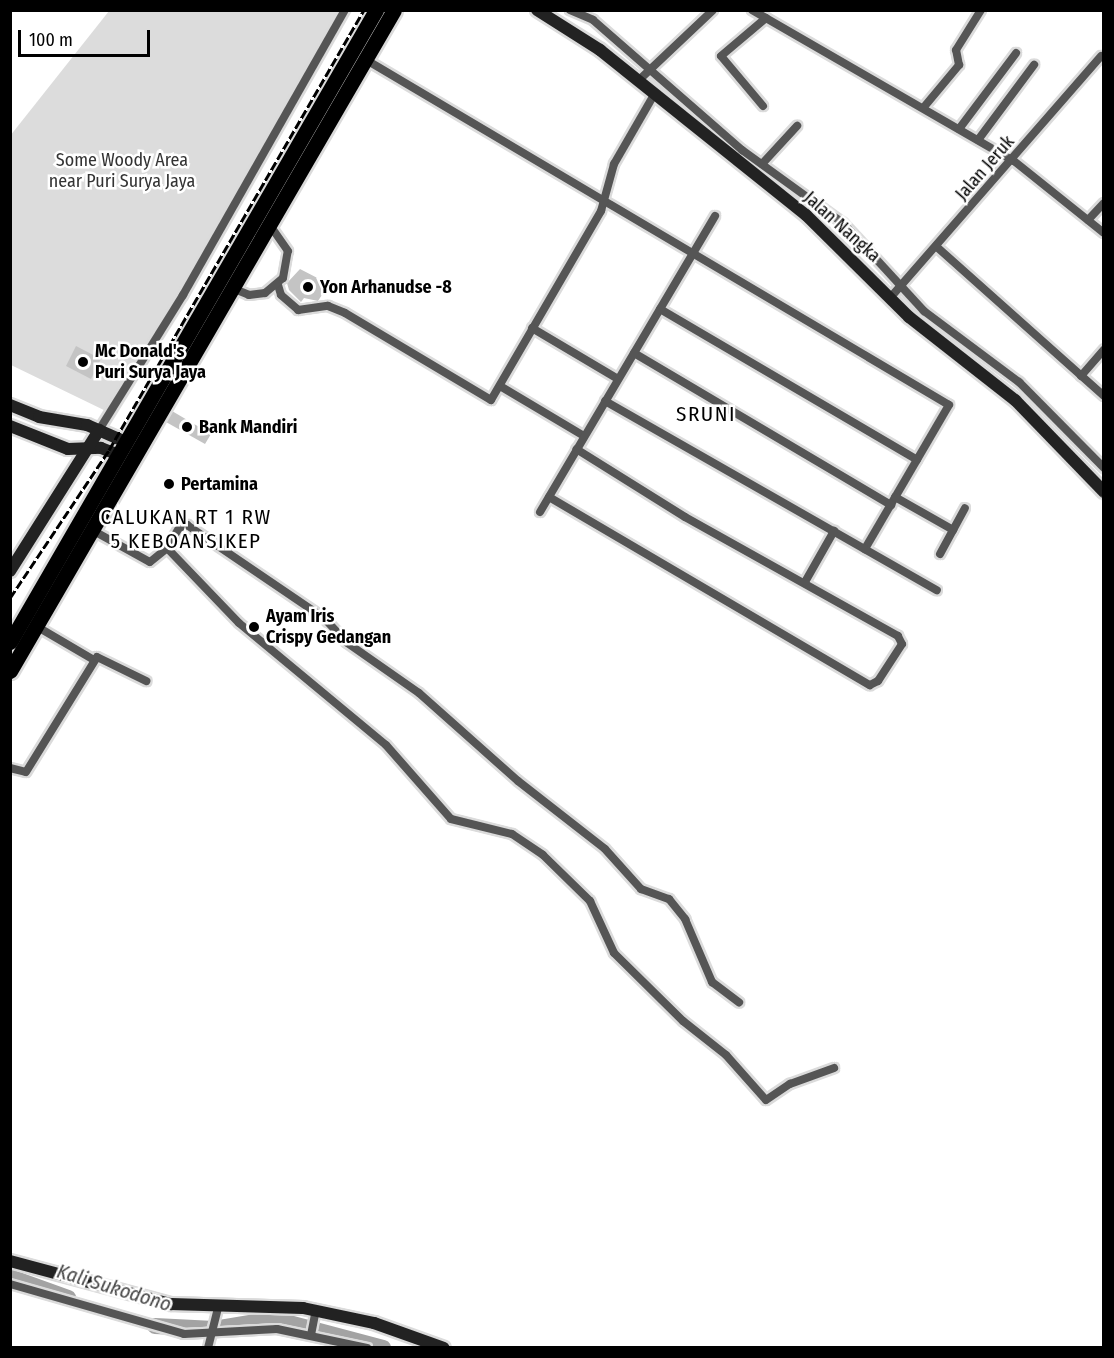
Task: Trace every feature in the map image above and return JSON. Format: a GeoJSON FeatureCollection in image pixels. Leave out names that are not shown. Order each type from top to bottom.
{"type":"FeatureCollection","features":[{"type":"Feature","properties":{"kind":"highway"},"geometry":{"type":"LineString","coordinates":[[10,642],[232,288],[359,56],[376,10]]}},
{"type":"Feature","properties":{"kind":"highway"},"geometry":{"type":"LineString","coordinates":[[10,671],[92,530],[129,452],[359,56],[394,10]]}},
{"type":"Feature","properties":{"kind":"street"},"geometry":{"type":"LineString","coordinates":[[10,571],[177,305],[345,10]]}},
{"type":"Feature","properties":{"kind":"street","name":"Jalan Nangka"},"geometry":{"type":"LineString","coordinates":[[537,10],[644,75],[655,93],[841,245],[891,298],[1015,400],[1104,492]]}},
{"type":"Feature","properties":{"kind":"street"},"geometry":{"type":"LineString","coordinates":[[570,10],[592,20],[644,75],[853,236],[899,287],[931,317],[980,352],[1065,429],[1104,468]]}},
{"type":"Feature","properties":{"kind":"street"},"geometry":{"type":"LineString","coordinates":[[644,75],[714,10]]}},
{"type":"Feature","properties":{"kind":"street"},"geometry":{"type":"LineString","coordinates":[[752,10],[924,107],[1014,161],[1104,233]]}},
{"type":"Feature","properties":{"kind":"street"},"geometry":{"type":"LineString","coordinates":[[924,107],[958,65],[956,50],[981,10]]}},
{"type":"Feature","properties":{"kind":"street"},"geometry":{"type":"LineString","coordinates":[[763,106],[722,56],[766,18]]}},
{"type":"Feature","properties":{"kind":"street"},"geometry":{"type":"LineString","coordinates":[[959,129],[1016,53]]}},
{"type":"Feature","properties":{"kind":"street"},"geometry":{"type":"LineString","coordinates":[[359,56],[601,196],[692,255],[949,405],[865,549]]}},
{"type":"Feature","properties":{"kind":"street","name":"Jalan Jeruk"},"geometry":{"type":"LineString","coordinates":[[891,298],[1014,161],[1101,56]]}},
{"type":"Feature","properties":{"kind":"street"},"geometry":{"type":"LineString","coordinates":[[978,140],[1034,65]]}},
{"type":"Feature","properties":{"kind":"street"},"geometry":{"type":"LineString","coordinates":[[278,285],[281,295],[298,310],[328,306],[345,313],[491,400],[601,211],[601,196],[655,93]]}},
{"type":"Feature","properties":{"kind":"street"},"geometry":{"type":"LineString","coordinates":[[762,164],[797,126]]}},
{"type":"Feature","properties":{"kind":"street"},"geometry":{"type":"LineString","coordinates":[[1088,220],[1104,203]]}},
{"type":"Feature","properties":{"kind":"street"},"geometry":{"type":"LineString","coordinates":[[540,512],[715,216]]}},
{"type":"Feature","properties":{"kind":"street"},"geometry":{"type":"LineString","coordinates":[[232,288],[249,295],[278,285],[287,270],[288,251],[269,224]]}},
{"type":"Feature","properties":{"kind":"street"},"geometry":{"type":"LineString","coordinates":[[841,245],[853,236]]}},
{"type":"Feature","properties":{"kind":"street"},"geometry":{"type":"LineString","coordinates":[[938,248],[1104,396]]}},
{"type":"Feature","properties":{"kind":"street"},"geometry":{"type":"LineString","coordinates":[[660,309],[917,459]]}},
{"type":"Feature","properties":{"kind":"street"},"geometry":{"type":"LineString","coordinates":[[532,328],[618,379]]}},
{"type":"Feature","properties":{"kind":"street"},"geometry":{"type":"LineString","coordinates":[[959,355],[968,343]]}},
{"type":"Feature","properties":{"kind":"street"},"geometry":{"type":"LineString","coordinates":[[1081,376],[1104,350]]}},
{"type":"Feature","properties":{"kind":"street"},"geometry":{"type":"LineString","coordinates":[[971,363],[980,352]]}},
{"type":"Feature","properties":{"kind":"street"},"geometry":{"type":"LineString","coordinates":[[633,353],[893,501],[953,530]]}},
{"type":"Feature","properties":{"kind":"street"},"geometry":{"type":"LineString","coordinates":[[500,386],[584,436]]}},
{"type":"Feature","properties":{"kind":"street"},"geometry":{"type":"LineString","coordinates":[[605,401],[937,590]]}},
{"type":"Feature","properties":{"kind":"street"},"geometry":{"type":"LineString","coordinates":[[10,405],[99,430],[129,452]]}},
{"type":"Feature","properties":{"kind":"street"},"geometry":{"type":"LineString","coordinates":[[10,426],[68,449],[101,448],[129,452]]}},
{"type":"Feature","properties":{"kind":"street"},"geometry":{"type":"LineString","coordinates":[[1054,439],[1065,429]]}},
{"type":"Feature","properties":{"kind":"street"},"geometry":{"type":"LineString","coordinates":[[549,496],[875,684],[902,641],[805,582],[685,517],[576,449]]}},
{"type":"Feature","properties":{"kind":"street"},"geometry":{"type":"LineString","coordinates":[[940,554],[965,508]]}},
{"type":"Feature","properties":{"kind":"street"},"geometry":{"type":"LineString","coordinates":[[92,530],[150,562],[167,548],[179,528],[188,525],[205,533],[324,618],[375,664],[420,693],[518,781],[605,849],[641,889],[669,899],[685,919],[712,982],[739,1002]]}},
{"type":"Feature","properties":{"kind":"street"},"geometry":{"type":"LineString","coordinates":[[805,582],[834,531]]}},
{"type":"Feature","properties":{"kind":"street"},"geometry":{"type":"LineString","coordinates":[[167,548],[239,623],[386,745],[451,819],[512,834],[543,855],[590,901],[614,953],[683,1021],[726,1055],[766,1100],[790,1084],[834,1068]]}},
{"type":"Feature","properties":{"kind":"street"},"geometry":{"type":"LineString","coordinates":[[36,626],[94,660]]}},
{"type":"Feature","properties":{"kind":"street"},"geometry":{"type":"LineString","coordinates":[[10,768],[27,772],[94,660],[102,657],[146,681]]}},
{"type":"Feature","properties":{"kind":"street"},"geometry":{"type":"LineString","coordinates":[[10,1261],[171,1304],[218,1312],[274,1306],[374,1323],[444,1347]]}},
{"type":"Feature","properties":{"kind":"street"},"geometry":{"type":"LineString","coordinates":[[10,1284],[144,1326],[212,1334],[254,1330],[311,1333],[367,1347]]}},
{"type":"Feature","properties":{"kind":"street"},"geometry":{"type":"LineString","coordinates":[[208,1347],[218,1312]]}},
{"type":"Feature","properties":{"kind":"street"},"geometry":{"type":"LineString","coordinates":[[311,1333],[315,1313]]}},
{"type":"Feature","properties":{"kind":"green space","name":"Some Woody Area near Puri Surya Jaya"},"geometry":{"type":"Polygon","coordinates":[[[109,11],[342,11],[110,413],[11,365],[10,136],[109,11]]]}},
{"type":"Feature","properties":{"kind":"building","name":"Yon Arhanudse -8"},"geometry":{"type":"Polygon","coordinates":[[[300,269],[329,284],[318,301],[304,298],[301,302],[289,290],[287,283],[300,269]]]}},
{"type":"Feature","properties":{"kind":"building","name":"Mc Donald's Puri Surya Jaya"},"geometry":{"type":"Polygon","coordinates":[[[76,346],[101,359],[91,379],[66,366],[76,346]]]}},
{"type":"Feature","properties":{"kind":"building","name":"Bank Mandiri"},"geometry":{"type":"Polygon","coordinates":[[[172,411],[211,434],[205,444],[166,422],[172,411]]]}},
{"type":"Feature","properties":{"kind":"waterway"},"geometry":{"type":"LineString","coordinates":[[838,239],[865,266]]}},
{"type":"Feature","properties":{"kind":"waterway","name":"Kali Sukodono"},"geometry":{"type":"LineString","coordinates":[[10,1277],[68,1298]]}},
{"type":"Feature","properties":{"kind":"waterway","name":"Kali Sukodono"},"geometry":{"type":"LineString","coordinates":[[155,1326],[214,1329],[274,1319],[383,1348]]}},
{"type":"Feature","properties":{"kind":"railway"},"geometry":{"type":"LineString","coordinates":[[10,598],[109,450],[364,10]]}},
{"type":"Feature","properties":{"kind":"place","name":"Yon Arhanudse -8"},"geometry":{"type":"Point","coordinates":[308,287]}},
{"type":"Feature","properties":{"kind":"place","name":"Mc Donald's Puri Surya Jaya"},"geometry":{"type":"Point","coordinates":[83,362]}},
{"type":"Feature","properties":{"kind":"place","name":"Bank Mandiri"},"geometry":{"type":"Point","coordinates":[187,427]}},
{"type":"Feature","properties":{"kind":"place","name":"Pertamina"},"geometry":{"type":"Point","coordinates":[169,484]}},
{"type":"Feature","properties":{"kind":"place","name":"Ayam Iris Crispy Gedangan"},"geometry":{"type":"Point","coordinates":[254,627]}},
{"type":"Feature","properties":{"kind":"district","name":"SRUNI"},"geometry":{"type":"Point","coordinates":[706,414]}},
{"type":"Feature","properties":{"kind":"district","name":"CALUKAN RT 1 RW 5 KEBOANSIKEP"},"geometry":{"type":"Point","coordinates":[186,529]}}]}
